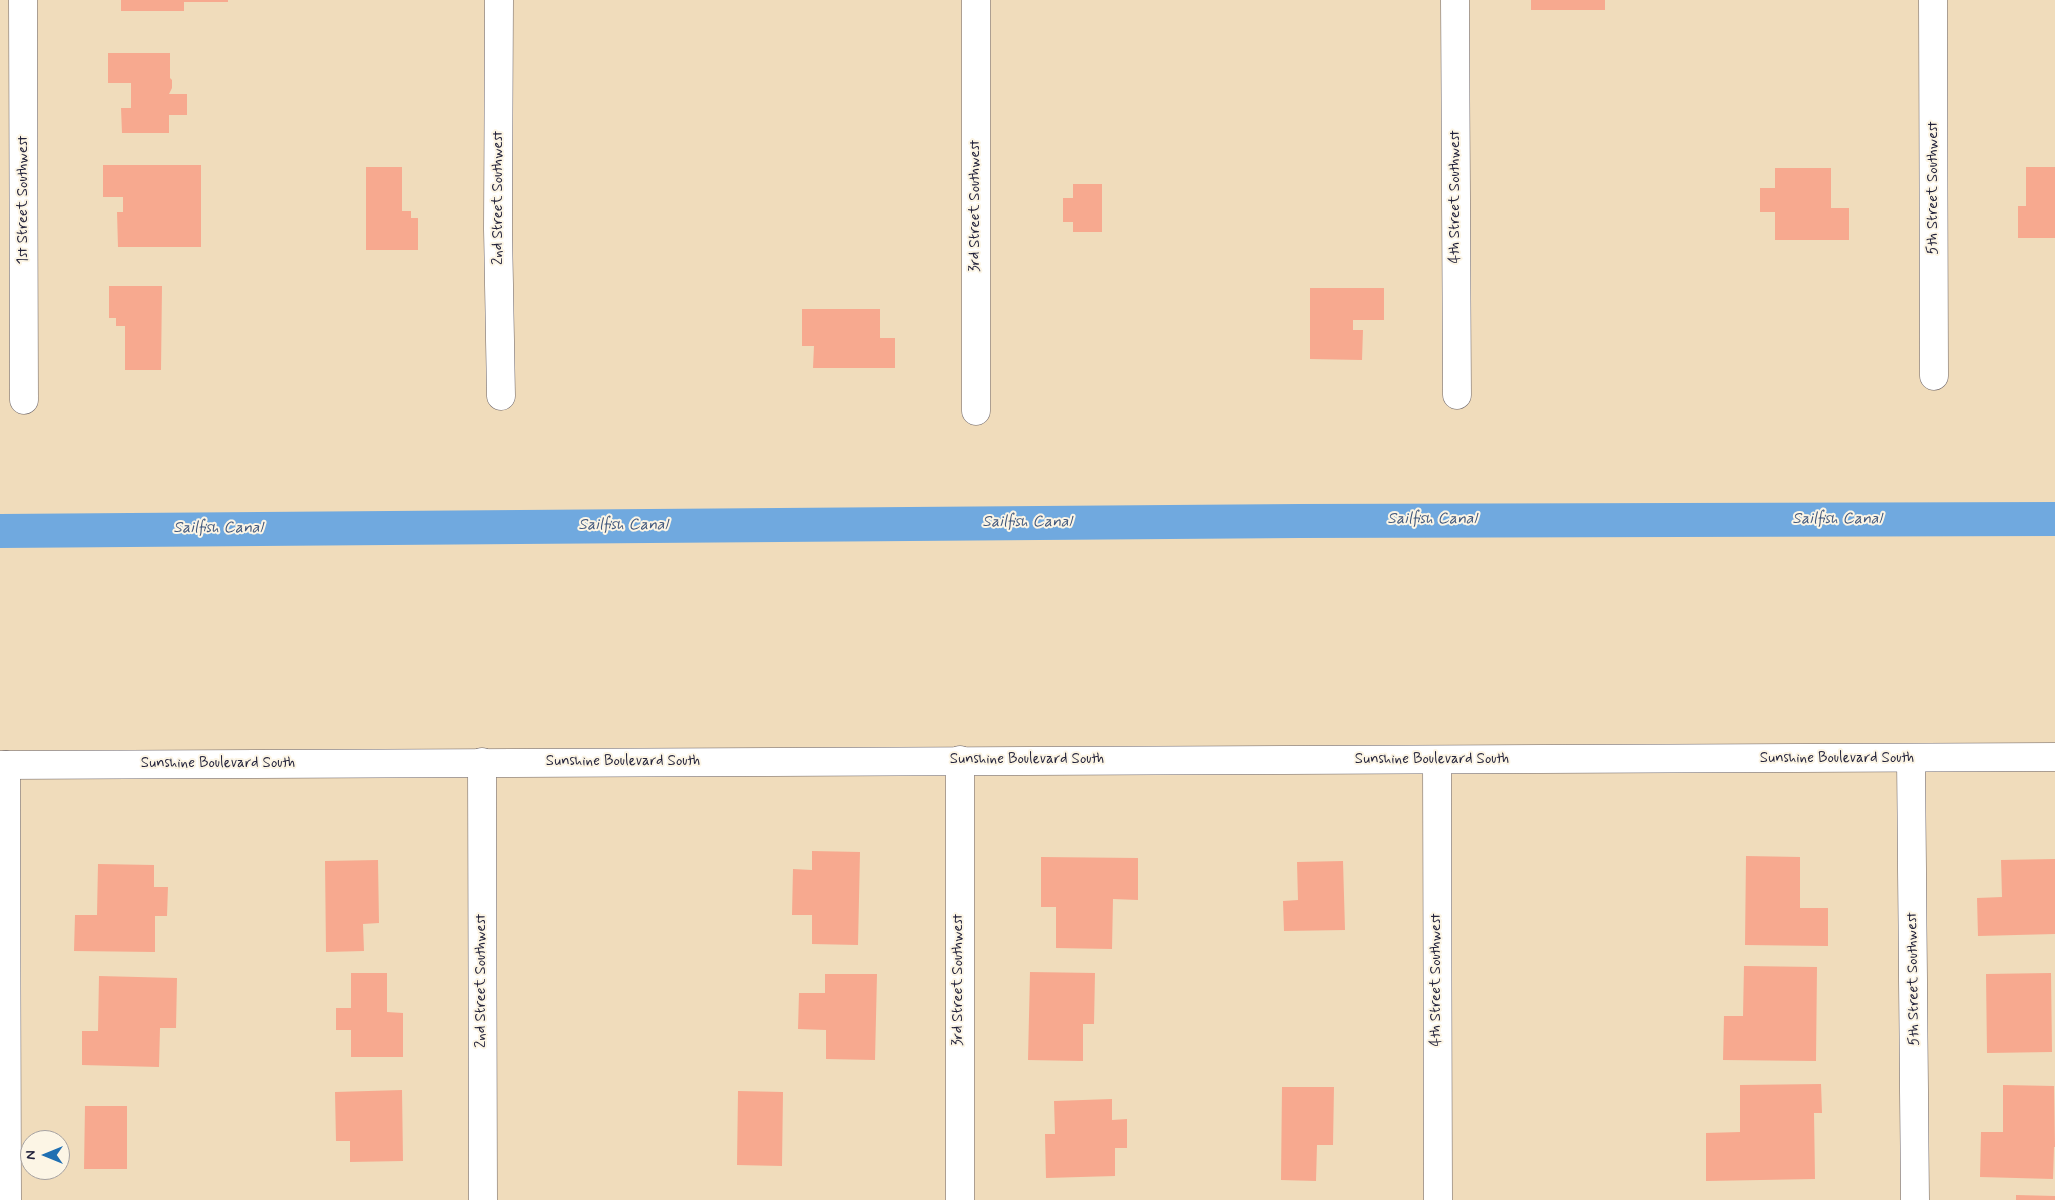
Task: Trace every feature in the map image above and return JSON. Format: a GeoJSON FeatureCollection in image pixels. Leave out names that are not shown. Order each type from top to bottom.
{"type":"FeatureCollection","features":[{"type":"Feature","properties":{"kind":"street","name":"1st Street Southwest"},"geometry":{"type":"LineString","coordinates":[[23,0],[12,148],[24,400]]}},
{"type":"Feature","properties":{"kind":"street","name":"2nd Street Southwest"},"geometry":{"type":"LineString","coordinates":[[499,0],[498,229],[501,396]]}},
{"type":"Feature","properties":{"kind":"street","name":"3rd Street Southwest"},"geometry":{"type":"LineString","coordinates":[[976,0],[976,411]]}},
{"type":"Feature","properties":{"kind":"street","name":"4th Street Southwest"},"geometry":{"type":"LineString","coordinates":[[1455,0],[1457,395]]}},
{"type":"Feature","properties":{"kind":"street","name":"5th Street Southwest"},"geometry":{"type":"LineString","coordinates":[[1933,0],[1934,376]]}},
{"type":"Feature","properties":{"kind":"street","name":"Sunshine Boulevard South"},"geometry":{"type":"LineString","coordinates":[[3,765],[2055,757]]}},
{"type":"Feature","properties":{"kind":"street","name":"5th Street Southwest"},"geometry":{"type":"LineString","coordinates":[[1911,758],[1916,1200]]}},
{"type":"Feature","properties":{"kind":"street","name":"3rd Street Southwest"},"geometry":{"type":"LineString","coordinates":[[960,760],[960,1200]]}},
{"type":"Feature","properties":{"kind":"street","name":"4th Street Southwest"},"geometry":{"type":"LineString","coordinates":[[1437,760],[1438,1200]]}},
{"type":"Feature","properties":{"kind":"street","name":"2nd Street Southwest"},"geometry":{"type":"LineString","coordinates":[[482,762],[483,1200]]}},
{"type":"Feature","properties":{"kind":"street"},"geometry":{"type":"LineString","coordinates":[[3,765],[7,1200]]}},
{"type":"Feature","properties":{"kind":"building"},"geometry":{"type":"Polygon","coordinates":[[[121,0],[228,0],[228,2],[184,2],[184,11],[121,11],[121,0]]]}},
{"type":"Feature","properties":{"kind":"building"},"geometry":{"type":"Polygon","coordinates":[[[1531,0],[1605,0],[1605,10],[1531,10],[1531,0]]]}},
{"type":"Feature","properties":{"kind":"building"},"geometry":{"type":"Polygon","coordinates":[[[108,53],[170,53],[172,88],[169,94],[187,94],[187,115],[169,115],[169,133],[122,133],[121,108],[131,108],[131,83],[108,83],[108,53]]]}},
{"type":"Feature","properties":{"kind":"building"},"geometry":{"type":"Polygon","coordinates":[[[103,165],[201,165],[201,247],[118,247],[117,212],[123,212],[123,197],[103,197],[103,165]]]}},
{"type":"Feature","properties":{"kind":"building"},"geometry":{"type":"Polygon","coordinates":[[[366,167],[402,167],[402,211],[411,211],[411,218],[418,218],[418,250],[366,250],[366,167]]]}},
{"type":"Feature","properties":{"kind":"building"},"geometry":{"type":"Polygon","coordinates":[[[2026,167],[2055,167],[2055,238],[2018,238],[2018,206],[2026,206],[2026,167]]]}},
{"type":"Feature","properties":{"kind":"building"},"geometry":{"type":"Polygon","coordinates":[[[1775,168],[1831,168],[1831,208],[1849,208],[1849,240],[1775,240],[1775,212],[1760,212],[1760,188],[1775,188],[1775,168]]]}},
{"type":"Feature","properties":{"kind":"building"},"geometry":{"type":"Polygon","coordinates":[[[1073,184],[1102,184],[1102,232],[1073,232],[1073,222],[1063,222],[1063,198],[1073,198],[1073,184]]]}},
{"type":"Feature","properties":{"kind":"building"},"geometry":{"type":"Polygon","coordinates":[[[109,286],[162,286],[161,370],[125,370],[125,326],[116,326],[116,318],[109,318],[109,286]]]}},
{"type":"Feature","properties":{"kind":"building"},"geometry":{"type":"Polygon","coordinates":[[[1310,288],[1384,288],[1384,320],[1353,320],[1353,330],[1363,330],[1362,360],[1310,359],[1310,288]]]}},
{"type":"Feature","properties":{"kind":"building"},"geometry":{"type":"Polygon","coordinates":[[[802,309],[880,309],[880,338],[895,338],[895,368],[813,368],[814,346],[802,346],[802,309]]]}},
{"type":"Feature","properties":{"kind":"building"},"geometry":{"type":"Polygon","coordinates":[[[812,851],[860,852],[858,945],[812,944],[812,915],[792,915],[793,869],[812,870],[812,851]]]}},
{"type":"Feature","properties":{"kind":"building"},"geometry":{"type":"Polygon","coordinates":[[[1746,856],[1800,857],[1800,908],[1828,908],[1828,946],[1745,945],[1746,856]]]}},
{"type":"Feature","properties":{"kind":"building"},"geometry":{"type":"Polygon","coordinates":[[[1041,857],[1138,858],[1138,900],[1113,899],[1112,949],[1056,948],[1056,907],[1041,907],[1041,857]]]}},
{"type":"Feature","properties":{"kind":"building"},"geometry":{"type":"Polygon","coordinates":[[[2055,859],[2055,934],[1978,936],[1977,898],[2002,897],[2001,860],[2055,859]]]}},
{"type":"Feature","properties":{"kind":"building"},"geometry":{"type":"Polygon","coordinates":[[[378,860],[379,923],[363,924],[364,951],[326,952],[325,861],[378,860]]]}},
{"type":"Feature","properties":{"kind":"building"},"geometry":{"type":"Polygon","coordinates":[[[1343,861],[1345,930],[1284,931],[1283,901],[1298,900],[1297,862],[1343,861]]]}},
{"type":"Feature","properties":{"kind":"building"},"geometry":{"type":"Polygon","coordinates":[[[98,864],[154,865],[154,887],[168,887],[167,916],[155,916],[155,952],[74,951],[75,915],[97,915],[98,864]]]}},
{"type":"Feature","properties":{"kind":"building"},"geometry":{"type":"Polygon","coordinates":[[[1744,966],[1817,967],[1816,1061],[1723,1060],[1724,1016],[1743,1016],[1744,966]]]}},
{"type":"Feature","properties":{"kind":"building"},"geometry":{"type":"Polygon","coordinates":[[[1030,972],[1095,973],[1094,1024],[1083,1024],[1083,1061],[1028,1060],[1030,972]]]}},
{"type":"Feature","properties":{"kind":"building"},"geometry":{"type":"Polygon","coordinates":[[[351,973],[387,973],[387,1012],[403,1013],[403,1057],[351,1057],[351,1030],[336,1030],[336,1008],[351,1008],[351,973]]]}},
{"type":"Feature","properties":{"kind":"building"},"geometry":{"type":"Polygon","coordinates":[[[2051,973],[2052,1052],[1987,1053],[1986,974],[2051,973]]]}},
{"type":"Feature","properties":{"kind":"building"},"geometry":{"type":"Polygon","coordinates":[[[825,974],[877,974],[875,1060],[826,1059],[826,1030],[798,1029],[799,993],[825,993],[825,974]]]}},
{"type":"Feature","properties":{"kind":"building"},"geometry":{"type":"Polygon","coordinates":[[[99,976],[177,978],[176,1028],[160,1028],[159,1067],[82,1065],[82,1031],[98,1031],[99,976]]]}},
{"type":"Feature","properties":{"kind":"building"},"geometry":{"type":"Polygon","coordinates":[[[1821,1084],[1822,1113],[1814,1113],[1815,1179],[1706,1181],[1706,1133],[1740,1132],[1740,1085],[1821,1084]]]}},
{"type":"Feature","properties":{"kind":"building"},"geometry":{"type":"Polygon","coordinates":[[[2003,1085],[2054,1086],[2055,1147],[2053,1179],[1980,1177],[1981,1132],[2003,1132],[2003,1085]]]}},
{"type":"Feature","properties":{"kind":"building"},"geometry":{"type":"Polygon","coordinates":[[[1282,1087],[1334,1087],[1333,1145],[1317,1145],[1316,1181],[1281,1180],[1282,1087]]]}},
{"type":"Feature","properties":{"kind":"building"},"geometry":{"type":"Polygon","coordinates":[[[402,1090],[403,1161],[350,1162],[350,1141],[336,1141],[335,1092],[402,1090]]]}},
{"type":"Feature","properties":{"kind":"building"},"geometry":{"type":"Polygon","coordinates":[[[738,1091],[783,1092],[782,1166],[737,1165],[738,1091]]]}},
{"type":"Feature","properties":{"kind":"building"},"geometry":{"type":"Polygon","coordinates":[[[1112,1099],[1112,1120],[1127,1119],[1127,1148],[1115,1148],[1115,1176],[1046,1178],[1045,1134],[1055,1134],[1054,1101],[1112,1099]]]}},
{"type":"Feature","properties":{"kind":"building"},"geometry":{"type":"Polygon","coordinates":[[[85,1106],[127,1106],[127,1169],[84,1169],[85,1106]]]}},
{"type":"Feature","properties":{"kind":"building"},"geometry":{"type":"Polygon","coordinates":[[[2016,1195],[2055,1196],[2055,1200],[2016,1200],[2016,1195]]]}},
{"type":"Feature","properties":{"kind":"waterway","name":"Sailfish Canal"},"geometry":{"type":"LineString","coordinates":[[0,531],[1299,521],[2055,519]]}}]}
